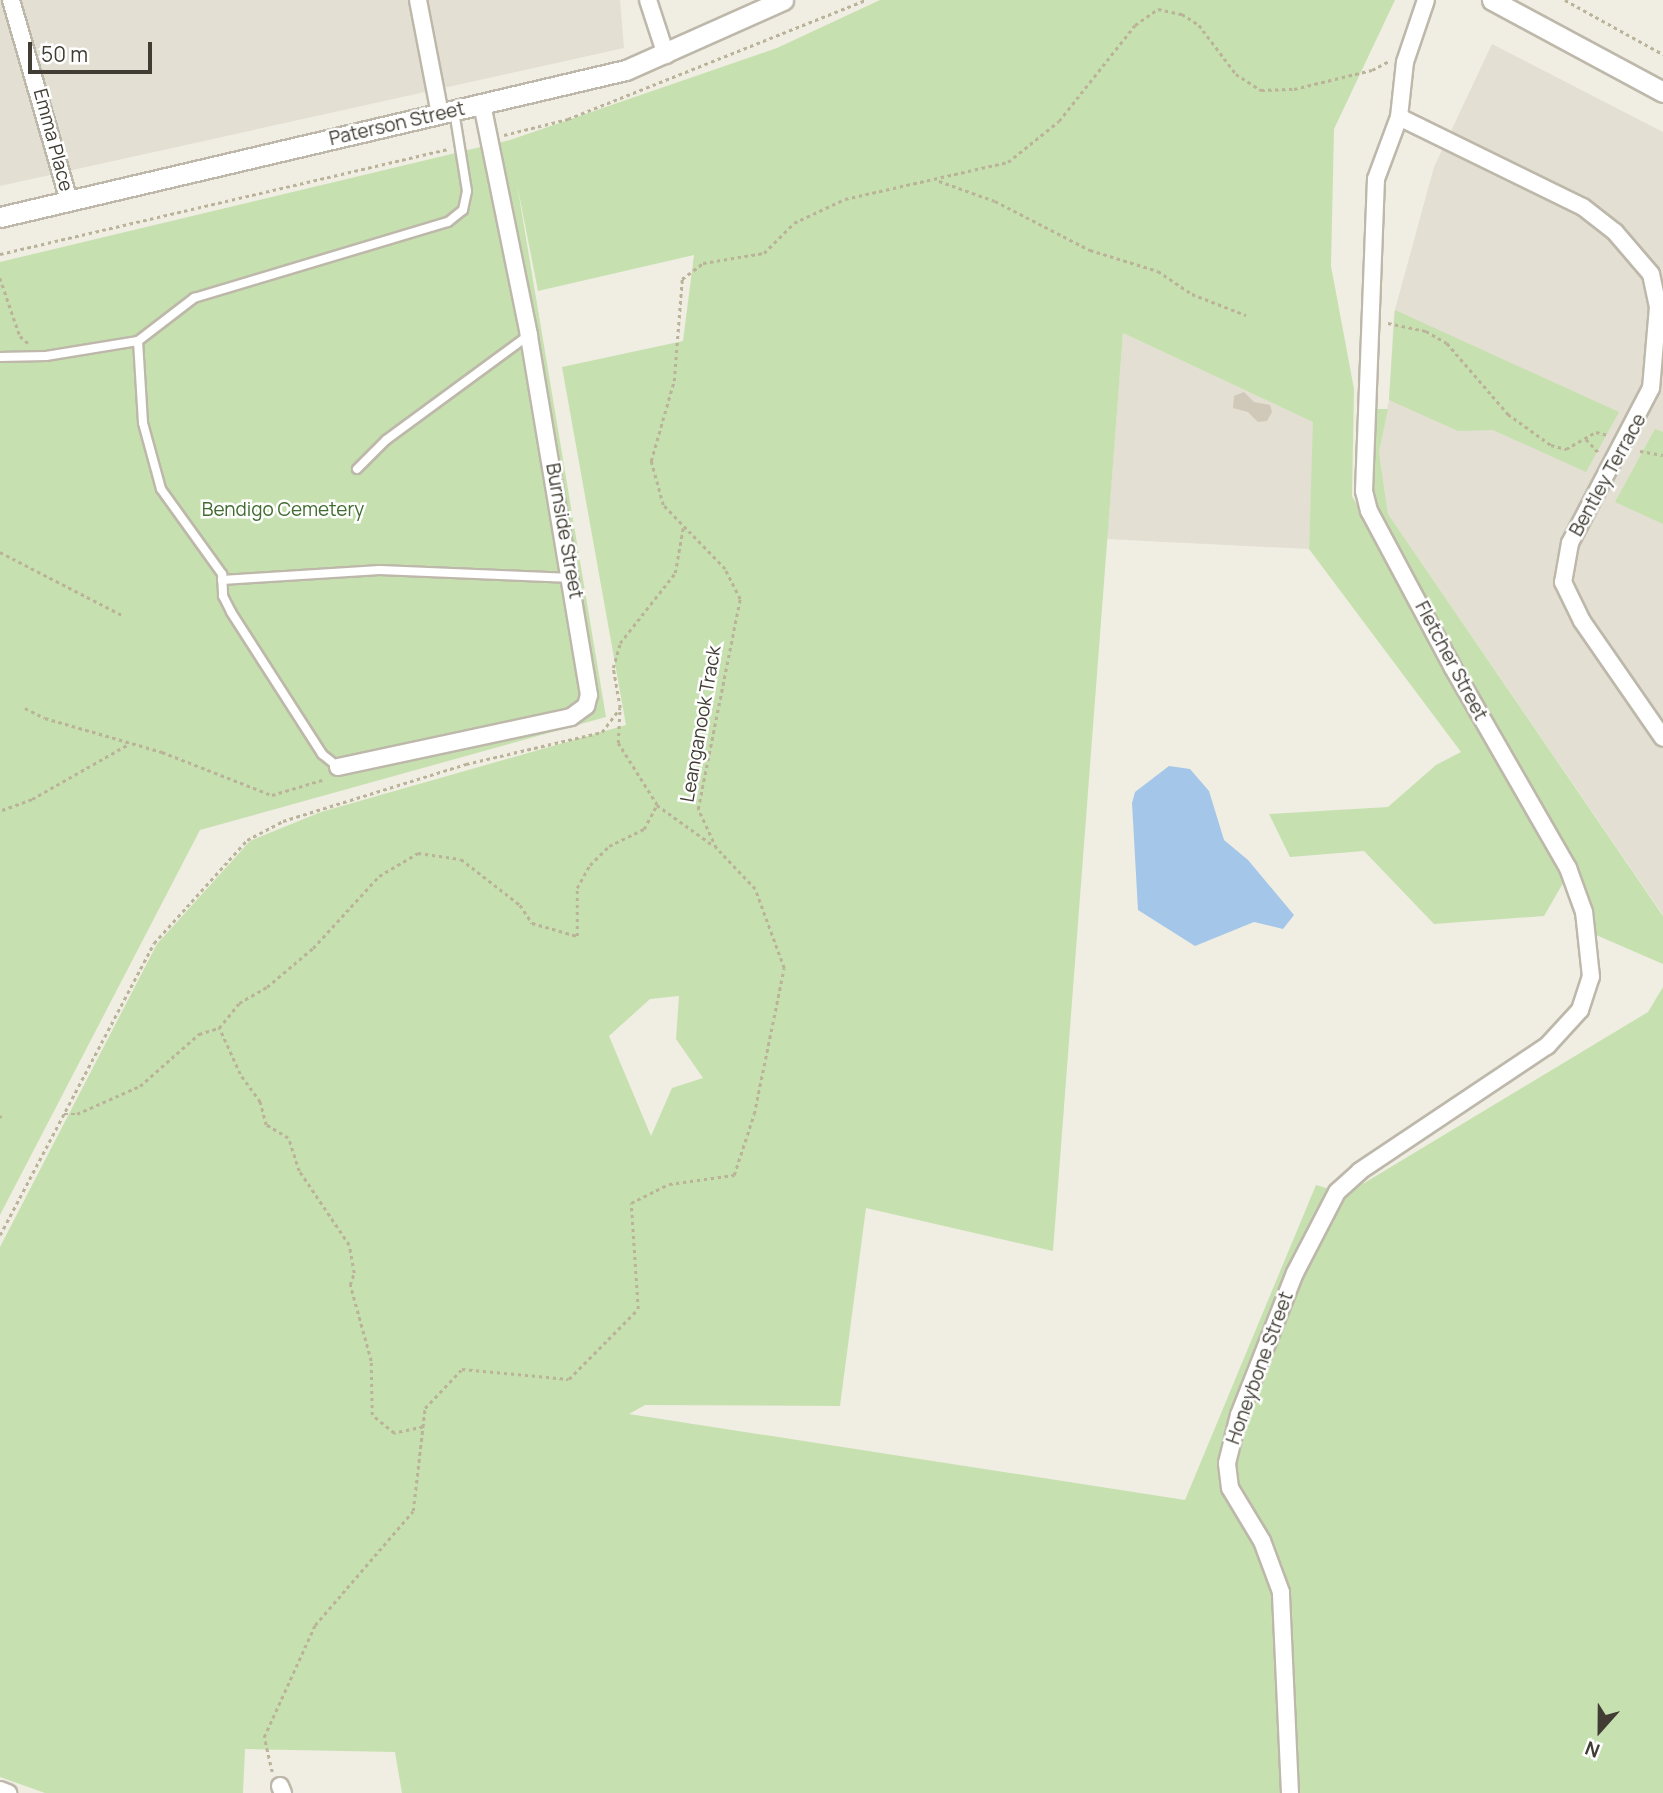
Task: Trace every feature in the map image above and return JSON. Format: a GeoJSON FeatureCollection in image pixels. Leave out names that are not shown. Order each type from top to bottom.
{"type":"FeatureCollection","features":[{"type":"Feature","properties":{"kind":"street","name":"Emma Place"},"geometry":{"type":"LineString","coordinates":[[11,0],[69,201]]}},
{"type":"Feature","properties":{"kind":"street"},"geometry":{"type":"LineString","coordinates":[[418,0],[447,113]]}},
{"type":"Feature","properties":{"kind":"street"},"geometry":{"type":"LineString","coordinates":[[648,0],[666,55]]}},
{"type":"Feature","properties":{"kind":"street","name":"Paterson Street"},"geometry":{"type":"LineString","coordinates":[[0,217],[626,70],[666,55],[783,0]]}},
{"type":"Feature","properties":{"kind":"street","name":"Fletcher Street"},"geometry":{"type":"LineString","coordinates":[[1336,1192],[1360,1171],[1547,1046],[1580,1010],[1591,977],[1587,925],[1568,868],[1369,511],[1363,469],[1372,322],[1376,179],[1399,117],[1405,62],[1426,0]]}},
{"type":"Feature","properties":{"kind":"street"},"geometry":{"type":"LineString","coordinates":[[1492,0],[1663,92]]}},
{"type":"Feature","properties":{"kind":"street","name":"Burnside Street"},"geometry":{"type":"LineString","coordinates":[[338,767],[579,713],[586,706],[589,682],[572,578],[529,335],[482,104]]}},
{"type":"Feature","properties":{"kind":"street","name":"Bentley Terrace"},"geometry":{"type":"LineString","coordinates":[[1399,117],[1583,207],[1615,232],[1651,274],[1658,307],[1651,388],[1570,543],[1563,582],[1578,614],[1663,738]]}},
{"type":"Feature","properties":{"kind":"street","name":"Honeybone Street"},"geometry":{"type":"LineString","coordinates":[[1290,1793],[1281,1592],[1262,1541],[1235,1503],[1227,1463],[1239,1415],[1295,1273],[1336,1192]]}},
{"type":"Feature","properties":{"kind":"street"},"geometry":{"type":"LineString","coordinates":[[0,1790],[8,1793]]}},
{"type":"Feature","properties":{"kind":"lane"},"geometry":{"type":"LineString","coordinates":[[0,357],[46,356],[138,341],[194,298],[436,227],[458,216],[467,191],[461,146],[447,113]]}},
{"type":"Feature","properties":{"kind":"lane"},"geometry":{"type":"LineString","coordinates":[[357,470],[386,440],[529,335]]}},
{"type":"Feature","properties":{"kind":"lane"},"geometry":{"type":"LineString","coordinates":[[138,341],[143,423],[153,469],[161,489],[222,580],[223,596],[231,612],[322,754],[338,767]]}},
{"type":"Feature","properties":{"kind":"lane"},"geometry":{"type":"LineString","coordinates":[[222,580],[380,570],[572,578]]}},
{"type":"Feature","properties":{"kind":"path"},"geometry":{"type":"LineString","coordinates":[[489,138],[568,119],[866,0]]}},
{"type":"Feature","properties":{"kind":"path"},"geometry":{"type":"LineString","coordinates":[[1565,0],[1663,54]]}},
{"type":"Feature","properties":{"kind":"path","name":"Leanganook Track"},"geometry":{"type":"LineString","coordinates":[[282,1789],[268,1767],[264,1737],[315,1625],[413,1511],[425,1408],[462,1369],[569,1379],[638,1309],[631,1203],[668,1184],[734,1175],[754,1114],[784,968],[755,889],[716,848],[698,809],[740,599],[725,569],[663,505],[651,461],[674,381],[682,278],[703,263],[764,253],[794,223],[827,206],[867,193],[993,169],[1023,152],[1083,96],[1135,25],[1158,9],[1189,18],[1210,37],[1236,74],[1261,90],[1294,89],[1372,70],[1391,60],[1405,62]]}},
{"type":"Feature","properties":{"kind":"path"},"geometry":{"type":"LineString","coordinates":[[0,254],[461,146]]}},
{"type":"Feature","properties":{"kind":"path"},"geometry":{"type":"LineString","coordinates":[[938,180],[995,201],[1090,250],[1158,271],[1192,294],[1245,315]]}},
{"type":"Feature","properties":{"kind":"path"},"geometry":{"type":"LineString","coordinates":[[0,278],[20,336],[46,356]]}},
{"type":"Feature","properties":{"kind":"path"},"geometry":{"type":"LineString","coordinates":[[1372,322],[1418,329],[1447,343],[1508,414],[1551,445],[1566,449],[1596,432],[1608,435]]}},
{"type":"Feature","properties":{"kind":"path"},"geometry":{"type":"LineString","coordinates":[[1586,439],[1607,457]]}},
{"type":"Feature","properties":{"kind":"path"},"geometry":{"type":"LineString","coordinates":[[1640,451],[1663,455]]}},
{"type":"Feature","properties":{"kind":"path"},"geometry":{"type":"LineString","coordinates":[[683,528],[675,573],[620,643],[612,668],[620,708],[618,743],[657,805],[716,848]]}},
{"type":"Feature","properties":{"kind":"path"},"geometry":{"type":"LineString","coordinates":[[0,552],[122,615]]}},
{"type":"Feature","properties":{"kind":"path"},"geometry":{"type":"LineString","coordinates":[[25,708],[130,744],[162,752],[272,795],[322,780],[338,767]]}},
{"type":"Feature","properties":{"kind":"path"},"geometry":{"type":"LineString","coordinates":[[0,1235],[154,943],[247,840],[283,821],[466,764],[602,732],[620,708]]}},
{"type":"Feature","properties":{"kind":"path"},"geometry":{"type":"LineString","coordinates":[[2,810],[32,799],[130,744]]}},
{"type":"Feature","properties":{"kind":"path"},"geometry":{"type":"LineString","coordinates":[[62,1114],[77,1114],[140,1086],[200,1034],[219,1028],[239,1003],[267,987],[313,948],[380,876],[418,853],[461,859],[520,905],[532,922],[577,936],[577,888],[590,865],[609,846],[643,829],[657,805]]}},
{"type":"Feature","properties":{"kind":"path"},"geometry":{"type":"LineString","coordinates":[[219,1028],[240,1074],[260,1102],[265,1125],[288,1138],[299,1171],[349,1245],[354,1273],[350,1285],[372,1361],[372,1415],[394,1433],[423,1427]]}},
{"type":"Feature","properties":{"kind":"shaded area"},"geometry":{"type":"Polygon","coordinates":[[[0,0],[620,0],[624,48],[0,186],[0,0]]]}},
{"type":"Feature","properties":{"kind":"shaded area"},"geometry":{"type":"Polygon","coordinates":[[[1492,44],[1663,132],[1663,915],[1388,514],[1379,452],[1389,400],[1394,313],[1434,167],[1492,44]]]}},
{"type":"Feature","properties":{"kind":"shaded area"},"geometry":{"type":"Polygon","coordinates":[[[1123,333],[1314,422],[1309,549],[1107,539],[1123,333]]]}},
{"type":"Feature","properties":{"kind":"green space","name":"Bendigo Cemetery"},"geometry":{"type":"Polygon","coordinates":[[[880,0],[1395,0],[1334,129],[1331,266],[1354,389],[1352,496],[1566,878],[1544,916],[1434,924],[1364,851],[1290,857],[1269,814],[1388,807],[1436,765],[1461,752],[1309,549],[1313,422],[1123,333],[1053,1251],[866,1208],[840,1406],[645,1405],[629,1414],[1185,1500],[1316,1185],[1346,1194],[1648,1012],[1663,987],[1663,1793],[402,1793],[395,1752],[245,1749],[243,1793],[45,1793],[0,1777],[0,1247],[157,944],[250,841],[321,812],[626,725],[562,367],[683,341],[694,255],[538,291],[517,184],[606,717],[200,830],[0,1215],[0,262],[510,140],[777,48],[880,0]],[[679,996],[650,999],[609,1036],[651,1136],[672,1088],[703,1078],[676,1039],[679,996]]]}},
{"type":"Feature","properties":{"kind":"green space"},"geometry":{"type":"Polygon","coordinates":[[[1395,310],[1619,412],[1586,472],[1493,430],[1458,431],[1389,400],[1395,310]]]}},
{"type":"Feature","properties":{"kind":"green space"},"geometry":{"type":"Polygon","coordinates":[[[1376,409],[1388,409],[1379,452],[1388,514],[1663,916],[1663,964],[1596,935],[1581,881],[1376,511],[1366,480],[1376,409]]]}},
{"type":"Feature","properties":{"kind":"green space"},"geometry":{"type":"Polygon","coordinates":[[[1655,429],[1663,432],[1663,524],[1615,502],[1655,429]]]}},
{"type":"Feature","properties":{"kind":"water"},"geometry":{"type":"Polygon","coordinates":[[[1169,766],[1190,769],[1209,791],[1224,840],[1248,860],[1294,915],[1283,929],[1254,922],[1195,946],[1138,910],[1132,803],[1135,792],[1169,766]]]}},
{"type":"Feature","properties":{"kind":"building"},"geometry":{"type":"Polygon","coordinates":[[[1244,392],[1254,402],[1270,405],[1272,412],[1267,421],[1258,422],[1248,412],[1233,408],[1234,396],[1244,392]]]}}]}
